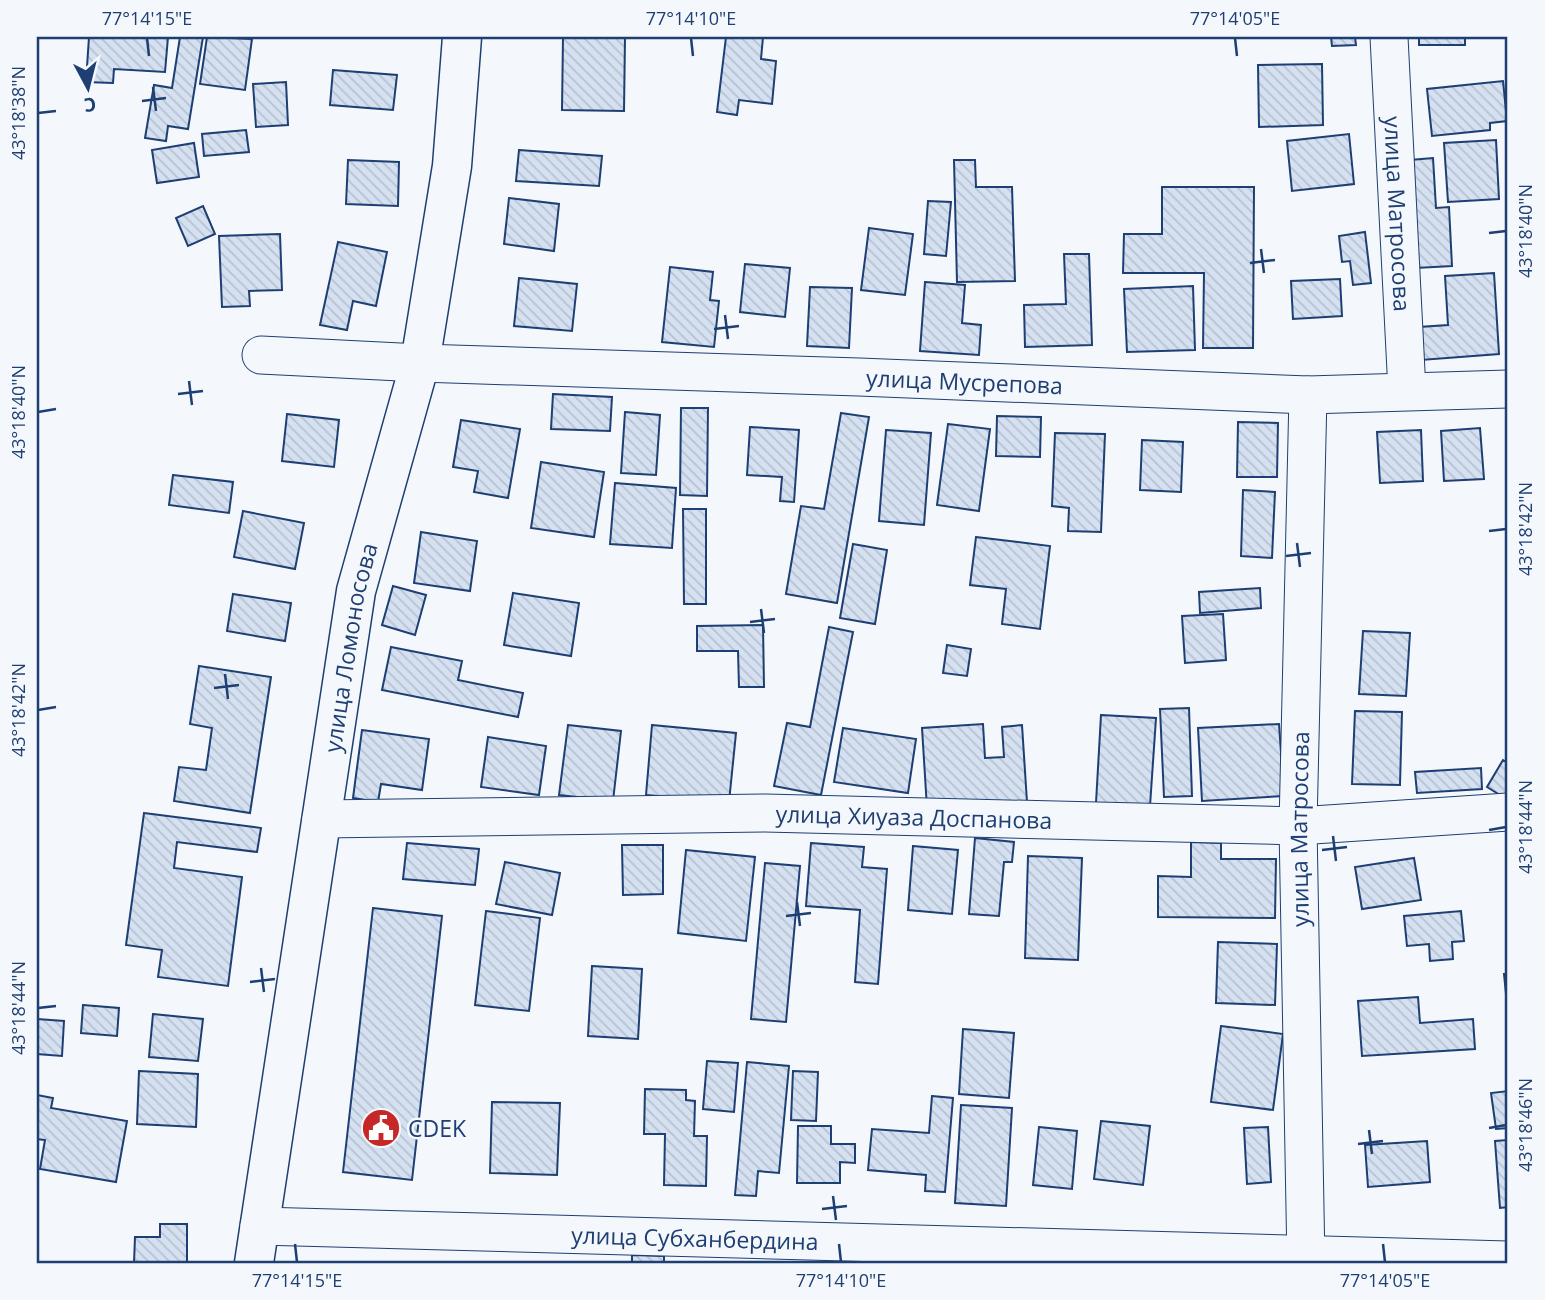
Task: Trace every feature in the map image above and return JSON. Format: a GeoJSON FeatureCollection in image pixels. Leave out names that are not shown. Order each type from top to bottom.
{"type":"FeatureCollection","features":[{"type":"Feature","properties":{"kind":"main road","name":"улица Ломоносова"},"geometry":{"type":"LineString","coordinates":[[254,1263],[356,591],[420,363],[452,166],[462,37]]}},
{"type":"Feature","properties":{"kind":"street","name":"улица Матросова"},"geometry":{"type":"LineString","coordinates":[[1389,37],[1407,391]]}},
{"type":"Feature","properties":{"kind":"street","name":"улица Мусрепова"},"geometry":{"type":"LineString","coordinates":[[261,355],[1308,394],[1508,389]]}},
{"type":"Feature","properties":{"kind":"street","name":"улица Матросова"},"geometry":{"type":"LineString","coordinates":[[1306,1259],[1298,826],[1308,394]]}},
{"type":"Feature","properties":{"kind":"street","name":"улица Хиуаза Доспанова"},"geometry":{"type":"LineString","coordinates":[[321,819],[765,813],[1298,826],[1508,812]]}},
{"type":"Feature","properties":{"kind":"street","name":"улица Субханбердина"},"geometry":{"type":"LineString","coordinates":[[258,1226],[1306,1259],[1508,1259]]}},
{"type":"Feature","properties":{"kind":"building"},"geometry":{"type":"Polygon","coordinates":[[[89,37],[168,37],[165,72],[114,69],[113,83],[86,82],[89,37]]]}},
{"type":"Feature","properties":{"kind":"building"},"geometry":{"type":"Polygon","coordinates":[[[180,37],[203,37],[188,129],[168,126],[166,141],[145,138],[154,85],[172,88],[180,37]]]}},
{"type":"Feature","properties":{"kind":"building"},"geometry":{"type":"Polygon","coordinates":[[[207,37],[252,39],[245,90],[200,84],[207,37]]]}},
{"type":"Feature","properties":{"kind":"building"},"geometry":{"type":"Polygon","coordinates":[[[563,37],[625,37],[624,111],[562,110],[563,37]]]}},
{"type":"Feature","properties":{"kind":"building"},"geometry":{"type":"Polygon","coordinates":[[[726,37],[763,37],[761,59],[776,61],[772,104],[739,100],[737,115],[717,112],[726,37]]]}},
{"type":"Feature","properties":{"kind":"building"},"geometry":{"type":"Polygon","coordinates":[[[1331,37],[1355,37],[1356,45],[1332,46],[1331,37]]]}},
{"type":"Feature","properties":{"kind":"building"},"geometry":{"type":"Polygon","coordinates":[[[1419,37],[1465,37],[1465,45],[1419,45],[1419,37]]]}},
{"type":"Feature","properties":{"kind":"building"},"geometry":{"type":"Polygon","coordinates":[[[1322,64],[1323,125],[1259,127],[1258,65],[1322,64]]]}},
{"type":"Feature","properties":{"kind":"building"},"geometry":{"type":"Polygon","coordinates":[[[333,70],[397,75],[393,110],[330,105],[333,70]]]}},
{"type":"Feature","properties":{"kind":"building"},"geometry":{"type":"Polygon","coordinates":[[[1503,81],[1507,121],[1490,123],[1490,130],[1432,136],[1427,89],[1503,81]]]}},
{"type":"Feature","properties":{"kind":"building"},"geometry":{"type":"Polygon","coordinates":[[[286,82],[288,125],[256,127],[253,84],[286,82]]]}},
{"type":"Feature","properties":{"kind":"building"},"geometry":{"type":"Polygon","coordinates":[[[246,130],[249,152],[204,156],[202,134],[246,130]]]}},
{"type":"Feature","properties":{"kind":"building"},"geometry":{"type":"Polygon","coordinates":[[[1349,134],[1354,184],[1292,191],[1287,141],[1349,134]]]}},
{"type":"Feature","properties":{"kind":"building"},"geometry":{"type":"Polygon","coordinates":[[[1496,140],[1499,199],[1448,202],[1444,143],[1496,140]]]}},
{"type":"Feature","properties":{"kind":"building"},"geometry":{"type":"Polygon","coordinates":[[[194,143],[199,177],[157,183],[152,150],[194,143]]]}},
{"type":"Feature","properties":{"kind":"building"},"geometry":{"type":"Polygon","coordinates":[[[519,150],[602,156],[599,186],[516,181],[519,150]]]}},
{"type":"Feature","properties":{"kind":"building"},"geometry":{"type":"Polygon","coordinates":[[[1433,158],[1436,208],[1449,207],[1452,266],[1416,268],[1410,160],[1433,158]]]}},
{"type":"Feature","properties":{"kind":"building"},"geometry":{"type":"Polygon","coordinates":[[[348,160],[399,162],[398,206],[346,204],[348,160]]]}},
{"type":"Feature","properties":{"kind":"building"},"geometry":{"type":"Polygon","coordinates":[[[954,160],[975,160],[976,187],[1012,187],[1015,281],[957,282],[954,160]]]}},
{"type":"Feature","properties":{"kind":"building"},"geometry":{"type":"Polygon","coordinates":[[[1162,187],[1254,187],[1253,348],[1203,348],[1204,273],[1123,273],[1124,234],[1162,234],[1162,187]]]}},
{"type":"Feature","properties":{"kind":"building"},"geometry":{"type":"Polygon","coordinates":[[[509,198],[559,204],[554,251],[504,244],[509,198]]]}},
{"type":"Feature","properties":{"kind":"building"},"geometry":{"type":"Polygon","coordinates":[[[928,201],[951,202],[946,256],[924,254],[928,201]]]}},
{"type":"Feature","properties":{"kind":"building"},"geometry":{"type":"Polygon","coordinates":[[[203,206],[215,234],[188,246],[176,218],[203,206]]]}},
{"type":"Feature","properties":{"kind":"building"},"geometry":{"type":"Polygon","coordinates":[[[869,228],[913,234],[905,295],[861,290],[869,228]]]}},
{"type":"Feature","properties":{"kind":"building"},"geometry":{"type":"Polygon","coordinates":[[[1365,232],[1371,283],[1353,285],[1350,261],[1342,262],[1339,236],[1365,232]]]}},
{"type":"Feature","properties":{"kind":"building"},"geometry":{"type":"Polygon","coordinates":[[[280,234],[282,290],[249,291],[250,306],[222,307],[219,236],[280,234]]]}},
{"type":"Feature","properties":{"kind":"building"},"geometry":{"type":"Polygon","coordinates":[[[338,242],[387,252],[376,306],[353,301],[347,330],[320,325],[338,242]]]}},
{"type":"Feature","properties":{"kind":"building"},"geometry":{"type":"Polygon","coordinates":[[[1064,254],[1089,254],[1092,345],[1025,347],[1024,305],[1066,304],[1064,254]]]}},
{"type":"Feature","properties":{"kind":"building"},"geometry":{"type":"Polygon","coordinates":[[[745,264],[790,268],[785,317],[740,312],[745,264]]]}},
{"type":"Feature","properties":{"kind":"building"},"geometry":{"type":"Polygon","coordinates":[[[670,267],[713,272],[710,300],[719,301],[714,347],[662,342],[670,267]]]}},
{"type":"Feature","properties":{"kind":"building"},"geometry":{"type":"Polygon","coordinates":[[[1494,273],[1499,354],[1421,360],[1419,327],[1448,325],[1445,276],[1494,273]]]}},
{"type":"Feature","properties":{"kind":"building"},"geometry":{"type":"Polygon","coordinates":[[[519,278],[577,284],[572,331],[514,326],[519,278]]]}},
{"type":"Feature","properties":{"kind":"building"},"geometry":{"type":"Polygon","coordinates":[[[1340,279],[1342,316],[1293,319],[1291,281],[1340,279]]]}},
{"type":"Feature","properties":{"kind":"building"},"geometry":{"type":"Polygon","coordinates":[[[925,282],[965,285],[962,323],[981,325],[979,355],[920,351],[925,282]]]}},
{"type":"Feature","properties":{"kind":"building"},"geometry":{"type":"Polygon","coordinates":[[[1193,286],[1195,350],[1127,352],[1124,289],[1193,286]]]}},
{"type":"Feature","properties":{"kind":"building"},"geometry":{"type":"Polygon","coordinates":[[[810,287],[852,288],[849,348],[807,346],[810,287]]]}},
{"type":"Feature","properties":{"kind":"building"},"geometry":{"type":"Polygon","coordinates":[[[553,394],[612,397],[610,431],[551,429],[553,394]]]}},
{"type":"Feature","properties":{"kind":"building"},"geometry":{"type":"Polygon","coordinates":[[[681,408],[708,408],[707,496],[680,495],[681,408]]]}},
{"type":"Feature","properties":{"kind":"building"},"geometry":{"type":"Polygon","coordinates":[[[625,412],[660,415],[656,475],[621,473],[625,412]]]}},
{"type":"Feature","properties":{"kind":"building"},"geometry":{"type":"Polygon","coordinates":[[[841,413],[869,417],[837,603],[786,594],[801,506],[824,509],[841,413]]]}},
{"type":"Feature","properties":{"kind":"building"},"geometry":{"type":"Polygon","coordinates":[[[287,414],[339,420],[334,467],[282,461],[287,414]]]}},
{"type":"Feature","properties":{"kind":"building"},"geometry":{"type":"Polygon","coordinates":[[[997,416],[1041,417],[1040,457],[996,456],[997,416]]]}},
{"type":"Feature","properties":{"kind":"building"},"geometry":{"type":"Polygon","coordinates":[[[461,420],[520,429],[508,498],[474,492],[478,471],[453,467],[461,420]]]}},
{"type":"Feature","properties":{"kind":"building"},"geometry":{"type":"Polygon","coordinates":[[[1238,422],[1278,423],[1277,477],[1237,477],[1238,422]]]}},
{"type":"Feature","properties":{"kind":"building"},"geometry":{"type":"Polygon","coordinates":[[[948,424],[990,429],[979,511],[937,505],[948,424]]]}},
{"type":"Feature","properties":{"kind":"building"},"geometry":{"type":"Polygon","coordinates":[[[750,427],[799,430],[794,502],[780,501],[782,477],[747,475],[750,427]]]}},
{"type":"Feature","properties":{"kind":"building"},"geometry":{"type":"Polygon","coordinates":[[[1480,428],[1484,479],[1444,481],[1441,431],[1480,428]]]}},
{"type":"Feature","properties":{"kind":"building"},"geometry":{"type":"Polygon","coordinates":[[[886,430],[931,433],[924,525],[879,521],[886,430]]]}},
{"type":"Feature","properties":{"kind":"building"},"geometry":{"type":"Polygon","coordinates":[[[1421,430],[1423,481],[1380,483],[1377,432],[1421,430]]]}},
{"type":"Feature","properties":{"kind":"building"},"geometry":{"type":"Polygon","coordinates":[[[1055,433],[1105,434],[1101,532],[1068,531],[1069,508],[1052,506],[1055,433]]]}},
{"type":"Feature","properties":{"kind":"building"},"geometry":{"type":"Polygon","coordinates":[[[1142,440],[1183,442],[1181,492],[1140,490],[1142,440]]]}},
{"type":"Feature","properties":{"kind":"building"},"geometry":{"type":"Polygon","coordinates":[[[541,462],[604,472],[594,537],[531,528],[541,462]]]}},
{"type":"Feature","properties":{"kind":"building"},"geometry":{"type":"Polygon","coordinates":[[[173,475],[233,482],[229,513],[169,505],[173,475]]]}},
{"type":"Feature","properties":{"kind":"building"},"geometry":{"type":"Polygon","coordinates":[[[615,483],[676,488],[672,548],[610,544],[615,483]]]}},
{"type":"Feature","properties":{"kind":"building"},"geometry":{"type":"Polygon","coordinates":[[[1243,490],[1275,492],[1272,558],[1241,556],[1243,490]]]}},
{"type":"Feature","properties":{"kind":"building"},"geometry":{"type":"Polygon","coordinates":[[[683,509],[706,509],[706,604],[684,604],[683,509]]]}},
{"type":"Feature","properties":{"kind":"building"},"geometry":{"type":"Polygon","coordinates":[[[243,511],[304,523],[295,569],[234,557],[243,511]]]}},
{"type":"Feature","properties":{"kind":"building"},"geometry":{"type":"Polygon","coordinates":[[[421,532],[477,541],[470,591],[414,583],[421,532]]]}},
{"type":"Feature","properties":{"kind":"building"},"geometry":{"type":"Polygon","coordinates":[[[976,537],[1050,546],[1040,629],[1002,624],[1006,589],[970,585],[976,537]]]}},
{"type":"Feature","properties":{"kind":"building"},"geometry":{"type":"Polygon","coordinates":[[[853,544],[887,550],[875,624],[840,618],[853,544]]]}},
{"type":"Feature","properties":{"kind":"building"},"geometry":{"type":"Polygon","coordinates":[[[393,586],[426,595],[415,635],[382,625],[393,586]]]}},
{"type":"Feature","properties":{"kind":"building"},"geometry":{"type":"Polygon","coordinates":[[[1260,588],[1261,608],[1200,613],[1199,592],[1260,588]]]}},
{"type":"Feature","properties":{"kind":"building"},"geometry":{"type":"Polygon","coordinates":[[[513,593],[579,603],[571,656],[504,645],[513,593]]]}},
{"type":"Feature","properties":{"kind":"building"},"geometry":{"type":"Polygon","coordinates":[[[233,594],[291,603],[285,641],[227,631],[233,594]]]}},
{"type":"Feature","properties":{"kind":"building"},"geometry":{"type":"Polygon","coordinates":[[[1223,614],[1226,660],[1185,663],[1182,616],[1223,614]]]}},
{"type":"Feature","properties":{"kind":"building"},"geometry":{"type":"Polygon","coordinates":[[[763,625],[764,687],[739,687],[738,651],[697,651],[697,626],[763,625]]]}},
{"type":"Feature","properties":{"kind":"building"},"geometry":{"type":"Polygon","coordinates":[[[829,627],[853,632],[821,795],[774,786],[787,723],[810,727],[829,627]]]}},
{"type":"Feature","properties":{"kind":"building"},"geometry":{"type":"Polygon","coordinates":[[[1363,631],[1410,633],[1406,696],[1359,694],[1363,631]]]}},
{"type":"Feature","properties":{"kind":"building"},"geometry":{"type":"Polygon","coordinates":[[[947,645],[971,649],[967,676],[943,673],[947,645]]]}},
{"type":"Feature","properties":{"kind":"building"},"geometry":{"type":"Polygon","coordinates":[[[391,647],[462,661],[458,680],[523,693],[518,717],[382,690],[391,647]]]}},
{"type":"Feature","properties":{"kind":"building"},"geometry":{"type":"Polygon","coordinates":[[[199,666],[271,677],[250,813],[174,801],[179,767],[206,770],[212,728],[190,724],[199,666]]]}},
{"type":"Feature","properties":{"kind":"building"},"geometry":{"type":"Polygon","coordinates":[[[1189,708],[1192,796],[1164,797],[1160,709],[1189,708]]]}},
{"type":"Feature","properties":{"kind":"building"},"geometry":{"type":"Polygon","coordinates":[[[1355,711],[1402,712],[1400,785],[1352,784],[1355,711]]]}},
{"type":"Feature","properties":{"kind":"building"},"geometry":{"type":"Polygon","coordinates":[[[1101,715],[1156,718],[1150,806],[1096,803],[1101,715]]]}},
{"type":"Feature","properties":{"kind":"building"},"geometry":{"type":"Polygon","coordinates":[[[983,724],[985,758],[1004,757],[1002,727],[1022,725],[1027,802],[927,808],[922,728],[983,724]]]}},
{"type":"Feature","properties":{"kind":"building"},"geometry":{"type":"Polygon","coordinates":[[[1279,724],[1284,796],[1202,801],[1198,728],[1279,724]]]}},
{"type":"Feature","properties":{"kind":"building"},"geometry":{"type":"Polygon","coordinates":[[[568,725],[621,731],[613,801],[559,795],[568,725]]]}},
{"type":"Feature","properties":{"kind":"building"},"geometry":{"type":"Polygon","coordinates":[[[652,725],[736,733],[729,802],[646,795],[652,725]]]}},
{"type":"Feature","properties":{"kind":"building"},"geometry":{"type":"Polygon","coordinates":[[[843,728],[916,739],[908,793],[834,782],[843,728]]]}},
{"type":"Feature","properties":{"kind":"building"},"geometry":{"type":"Polygon","coordinates":[[[362,730],[429,739],[422,790],[381,784],[378,802],[353,798],[362,730]]]}},
{"type":"Feature","properties":{"kind":"building"},"geometry":{"type":"Polygon","coordinates":[[[488,737],[546,746],[539,795],[481,787],[488,737]]]}},
{"type":"Feature","properties":{"kind":"building"},"geometry":{"type":"Polygon","coordinates":[[[1503,760],[1508,763],[1508,792],[1505,798],[1487,787],[1503,760]]]}},
{"type":"Feature","properties":{"kind":"building"},"geometry":{"type":"Polygon","coordinates":[[[1481,768],[1482,789],[1417,793],[1415,772],[1481,768]]]}},
{"type":"Feature","properties":{"kind":"building"},"geometry":{"type":"Polygon","coordinates":[[[144,813],[261,828],[257,852],[177,842],[174,868],[242,877],[228,986],[158,977],[162,950],[126,945],[144,813]]]}},
{"type":"Feature","properties":{"kind":"building"},"geometry":{"type":"Polygon","coordinates":[[[975,838],[1014,842],[1012,862],[1004,862],[999,916],[969,914],[975,838]]]}},
{"type":"Feature","properties":{"kind":"building"},"geometry":{"type":"Polygon","coordinates":[[[1191,842],[1221,843],[1221,859],[1276,859],[1275,918],[1158,917],[1158,876],[1191,877],[1191,842]]]}},
{"type":"Feature","properties":{"kind":"building"},"geometry":{"type":"Polygon","coordinates":[[[407,843],[479,849],[475,885],[403,879],[407,843]]]}},
{"type":"Feature","properties":{"kind":"building"},"geometry":{"type":"Polygon","coordinates":[[[811,843],[864,847],[862,867],[887,869],[878,984],[855,982],[860,910],[806,906],[811,843]]]}},
{"type":"Feature","properties":{"kind":"building"},"geometry":{"type":"Polygon","coordinates":[[[622,845],[663,845],[663,894],[623,895],[622,845]]]}},
{"type":"Feature","properties":{"kind":"building"},"geometry":{"type":"Polygon","coordinates":[[[913,846],[958,850],[952,914],[908,910],[913,846]]]}},
{"type":"Feature","properties":{"kind":"building"},"geometry":{"type":"Polygon","coordinates":[[[686,850],[755,857],[746,941],[678,933],[686,850]]]}},
{"type":"Feature","properties":{"kind":"building"},"geometry":{"type":"Polygon","coordinates":[[[1028,856],[1082,858],[1078,960],[1025,958],[1028,856]]]}},
{"type":"Feature","properties":{"kind":"building"},"geometry":{"type":"Polygon","coordinates":[[[1414,858],[1421,900],[1362,909],[1355,867],[1414,858]]]}},
{"type":"Feature","properties":{"kind":"building"},"geometry":{"type":"Polygon","coordinates":[[[505,862],[560,873],[552,915],[496,904],[505,862]]]}},
{"type":"Feature","properties":{"kind":"building"},"geometry":{"type":"Polygon","coordinates":[[[765,863],[800,866],[786,1022],[751,1019],[765,863]]]}},
{"type":"Feature","properties":{"kind":"building"},"geometry":{"type":"Polygon","coordinates":[[[373,908],[442,916],[412,1180],[343,1172],[373,908]]]}},
{"type":"Feature","properties":{"kind":"building"},"geometry":{"type":"Polygon","coordinates":[[[486,911],[540,918],[529,1011],[475,1005],[486,911]]]}},
{"type":"Feature","properties":{"kind":"building"},"geometry":{"type":"Polygon","coordinates":[[[1461,911],[1464,941],[1452,942],[1453,959],[1430,961],[1429,944],[1407,946],[1404,916],[1461,911]]]}},
{"type":"Feature","properties":{"kind":"building"},"geometry":{"type":"Polygon","coordinates":[[[1218,942],[1277,944],[1275,1005],[1216,1003],[1218,942]]]}},
{"type":"Feature","properties":{"kind":"building"},"geometry":{"type":"Polygon","coordinates":[[[592,966],[642,969],[638,1039],[588,1036],[592,966]]]}},
{"type":"Feature","properties":{"kind":"building"},"geometry":{"type":"Polygon","coordinates":[[[1504,974],[1508,974],[1508,1004],[1507,1004],[1504,974]]]}},
{"type":"Feature","properties":{"kind":"building"},"geometry":{"type":"Polygon","coordinates":[[[1418,997],[1420,1023],[1473,1019],[1475,1049],[1362,1056],[1358,1001],[1418,997]]]}},
{"type":"Feature","properties":{"kind":"building"},"geometry":{"type":"Polygon","coordinates":[[[83,1005],[119,1008],[117,1036],[81,1033],[83,1005]]]}},
{"type":"Feature","properties":{"kind":"building"},"geometry":{"type":"Polygon","coordinates":[[[153,1014],[203,1019],[198,1061],[149,1057],[153,1014]]]}},
{"type":"Feature","properties":{"kind":"building"},"geometry":{"type":"Polygon","coordinates":[[[37,1019],[64,1021],[62,1056],[37,1054],[37,1019]]]}},
{"type":"Feature","properties":{"kind":"building"},"geometry":{"type":"Polygon","coordinates":[[[1221,1026],[1283,1034],[1273,1110],[1211,1102],[1221,1026]]]}},
{"type":"Feature","properties":{"kind":"building"},"geometry":{"type":"Polygon","coordinates":[[[963,1029],[1014,1033],[1009,1098],[959,1094],[963,1029]]]}},
{"type":"Feature","properties":{"kind":"building"},"geometry":{"type":"Polygon","coordinates":[[[707,1061],[738,1063],[734,1112],[703,1109],[707,1061]]]}},
{"type":"Feature","properties":{"kind":"building"},"geometry":{"type":"Polygon","coordinates":[[[747,1062],[789,1066],[779,1173],[758,1171],[756,1196],[735,1195],[747,1062]]]}},
{"type":"Feature","properties":{"kind":"building"},"geometry":{"type":"Polygon","coordinates":[[[139,1071],[198,1074],[196,1127],[137,1124],[139,1071]]]}},
{"type":"Feature","properties":{"kind":"building"},"geometry":{"type":"Polygon","coordinates":[[[793,1071],[818,1072],[816,1121],[791,1120],[793,1071]]]}},
{"type":"Feature","properties":{"kind":"building"},"geometry":{"type":"Polygon","coordinates":[[[645,1089],[686,1090],[686,1100],[695,1101],[694,1136],[707,1136],[706,1186],[664,1185],[665,1134],[644,1134],[645,1089]]]}},
{"type":"Feature","properties":{"kind":"building"},"geometry":{"type":"Polygon","coordinates":[[[1508,1091],[1508,1128],[1496,1129],[1491,1093],[1508,1091]]]}},
{"type":"Feature","properties":{"kind":"building"},"geometry":{"type":"Polygon","coordinates":[[[37,1095],[53,1098],[51,1108],[127,1121],[116,1182],[40,1169],[45,1140],[37,1139],[37,1095]]]}},
{"type":"Feature","properties":{"kind":"building"},"geometry":{"type":"Polygon","coordinates":[[[932,1096],[953,1098],[945,1192],[925,1191],[926,1175],[868,1170],[872,1129],[929,1133],[932,1096]]]}},
{"type":"Feature","properties":{"kind":"building"},"geometry":{"type":"Polygon","coordinates":[[[492,1102],[560,1103],[557,1175],[490,1173],[492,1102]]]}},
{"type":"Feature","properties":{"kind":"building"},"geometry":{"type":"Polygon","coordinates":[[[961,1105],[1012,1108],[1006,1206],[955,1203],[961,1105]]]}},
{"type":"Feature","properties":{"kind":"building"},"geometry":{"type":"Polygon","coordinates":[[[1101,1121],[1150,1126],[1143,1185],[1094,1179],[1101,1121]]]}},
{"type":"Feature","properties":{"kind":"building"},"geometry":{"type":"Polygon","coordinates":[[[798,1126],[831,1126],[831,1144],[855,1144],[855,1163],[840,1162],[840,1183],[797,1183],[798,1126]]]}},
{"type":"Feature","properties":{"kind":"building"},"geometry":{"type":"Polygon","coordinates":[[[1039,1127],[1077,1131],[1072,1189],[1033,1185],[1039,1127]]]}},
{"type":"Feature","properties":{"kind":"building"},"geometry":{"type":"Polygon","coordinates":[[[1268,1127],[1271,1182],[1247,1184],[1244,1128],[1268,1127]]]}},
{"type":"Feature","properties":{"kind":"building"},"geometry":{"type":"Polygon","coordinates":[[[1508,1140],[1508,1207],[1500,1208],[1495,1141],[1508,1140]]]}},
{"type":"Feature","properties":{"kind":"building"},"geometry":{"type":"Polygon","coordinates":[[[1427,1141],[1430,1182],[1368,1187],[1365,1145],[1427,1141]]]}},
{"type":"Feature","properties":{"kind":"building"},"geometry":{"type":"Polygon","coordinates":[[[160,1224],[187,1224],[187,1263],[134,1263],[135,1237],[160,1237],[160,1224]]]}},
{"type":"Feature","properties":{"kind":"building"},"geometry":{"type":"Polygon","coordinates":[[[632,1255],[664,1256],[664,1263],[632,1263],[632,1255]]]}},
{"type":"Feature","properties":{"kind":"place","name":"CDEK"},"geometry":{"type":"Point","coordinates":[381,1128]}}]}
